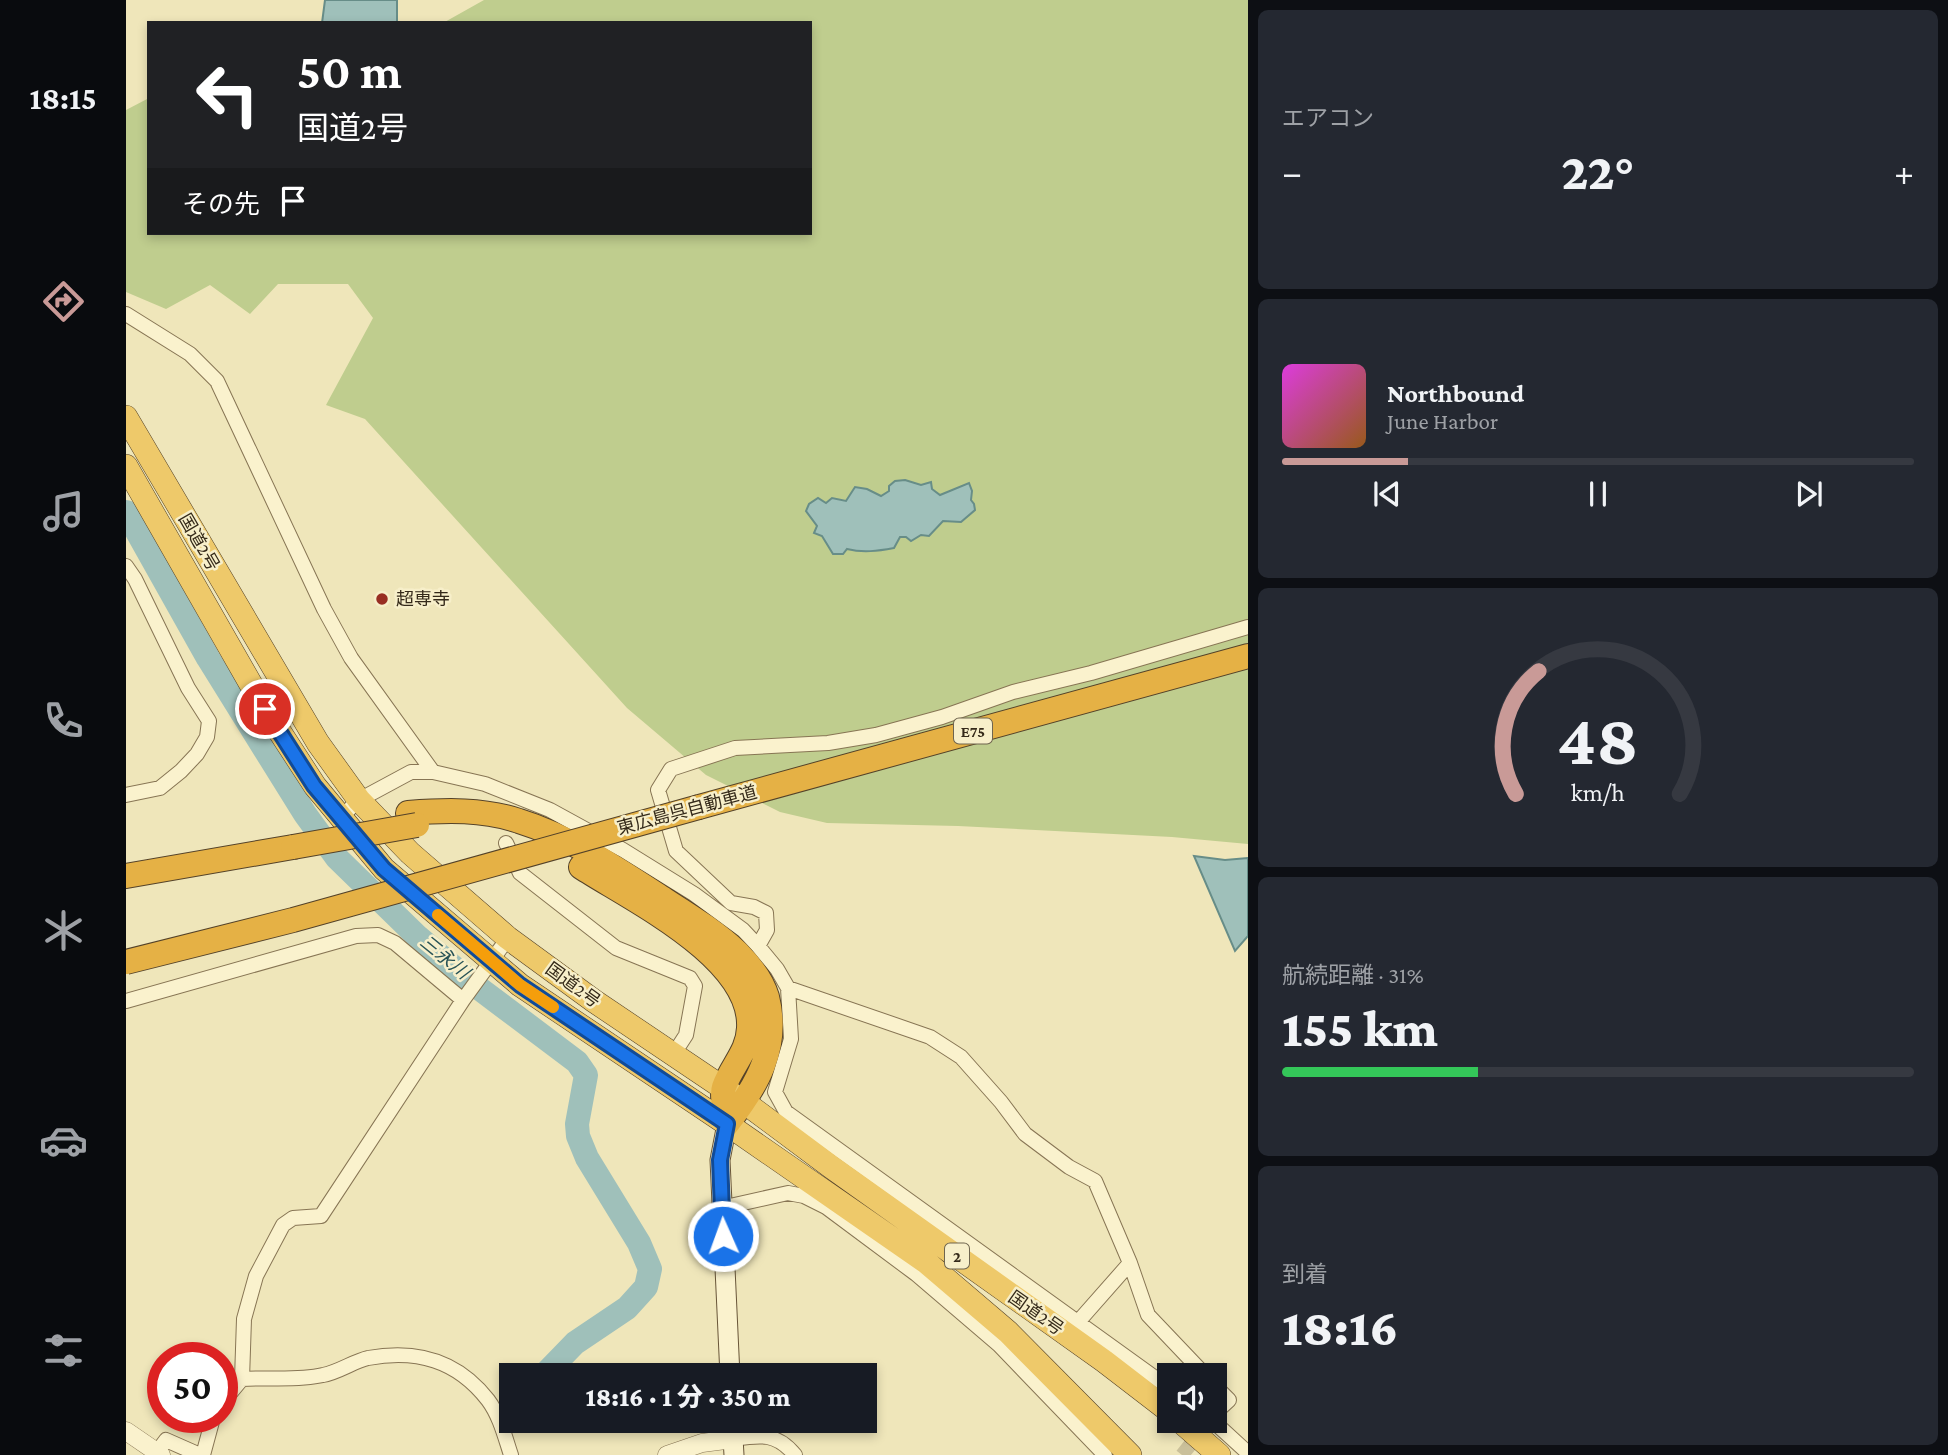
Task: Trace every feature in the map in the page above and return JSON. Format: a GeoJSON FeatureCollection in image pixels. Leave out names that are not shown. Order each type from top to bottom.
{"type":"FeatureCollection","features":[{"type":"Feature","properties":{"kind":"highway","name":"国道2号"},"geometry":{"type":"LineString","coordinates":[[126,417],[318,743],[359,800],[410,853],[508,938],[673,1055],[835,1159],[1157,1402]]}},
{"type":"Feature","properties":{"kind":"highway","name":"国道2号"},"geometry":{"type":"LineString","coordinates":[[126,466],[265,709],[314,786],[384,869],[520,985],[926,1262],[961,1290],[1049,1371],[1130,1455]]}},
{"type":"Feature","properties":{"kind":"highway","name":"東広島呉自動車道"},"geometry":{"type":"LineString","coordinates":[[126,962],[293,919],[1248,656]]}},
{"type":"Feature","properties":{"kind":"highway"},"geometry":{"type":"LineString","coordinates":[[126,860],[289,840],[413,819],[444,810],[479,811],[517,820],[553,833],[635,880],[721,939],[755,971],[766,994],[771,1016],[767,1057],[744,1102],[727,1124]]}},
{"type":"Feature","properties":{"kind":"highway"},"geometry":{"type":"LineString","coordinates":[[413,819],[476,825],[511,833],[566,858],[701,945],[721,963],[737,983],[748,1005],[749,1028],[744,1052],[723,1088],[727,1124]]}},
{"type":"Feature","properties":{"kind":"highway"},"geometry":{"type":"LineString","coordinates":[[126,876],[289,840]]}},
{"type":"Feature","properties":{"kind":"highway"},"geometry":{"type":"LineString","coordinates":[[1194,1433],[1219,1455]]}},
{"type":"Feature","properties":{"kind":"main road"},"geometry":{"type":"LineString","coordinates":[[727,1124],[720,1160],[729,1363]]}},
{"type":"Feature","properties":{"kind":"street"},"geometry":{"type":"LineString","coordinates":[[126,314],[190,355],[217,381],[324,609],[351,657],[433,772]]}},
{"type":"Feature","properties":{"kind":"street"},"geometry":{"type":"LineString","coordinates":[[126,566],[135,579],[188,688],[209,721],[207,737],[197,754],[181,771],[160,788],[126,795]]}},
{"type":"Feature","properties":{"kind":"street"},"geometry":{"type":"LineString","coordinates":[[758,946],[767,930],[766,913],[754,907],[731,903],[676,851],[658,790],[671,769],[735,748],[828,743],[876,735],[942,718],[1013,692],[1091,673],[1248,627]]}},
{"type":"Feature","properties":{"kind":"street"},"geometry":{"type":"LineString","coordinates":[[341,817],[359,800],[411,772],[433,772],[493,788],[550,810],[623,850],[694,894],[743,930],[788,988],[791,1039],[775,1093],[786,1112],[835,1159],[1078,1322],[1157,1379]]}},
{"type":"Feature","properties":{"kind":"street"},"geometry":{"type":"LineString","coordinates":[[493,788],[497,807]]}},
{"type":"Feature","properties":{"kind":"street"},"geometry":{"type":"LineString","coordinates":[[506,843],[520,873],[616,948],[690,978],[695,986],[686,1035],[673,1055]]}},
{"type":"Feature","properties":{"kind":"street"},"geometry":{"type":"LineString","coordinates":[[126,1001],[356,936],[377,935],[395,943],[463,1000]]}},
{"type":"Feature","properties":{"kind":"street"},"geometry":{"type":"LineString","coordinates":[[238,1384],[242,1379],[244,1319],[256,1276],[283,1225],[293,1218],[321,1216],[463,1000],[508,938]]}},
{"type":"Feature","properties":{"kind":"street"},"geometry":{"type":"LineString","coordinates":[[788,988],[930,1037],[961,1057],[1025,1134],[1069,1167],[1095,1181],[1149,1315],[1194,1363]]}},
{"type":"Feature","properties":{"kind":"street"},"geometry":{"type":"LineString","coordinates":[[722,1208],[788,1193],[804,1196],[825,1207],[916,1274],[999,1345],[1105,1455]]}},
{"type":"Feature","properties":{"kind":"street"},"geometry":{"type":"LineString","coordinates":[[1078,1322],[1130,1263]]}},
{"type":"Feature","properties":{"kind":"street"},"geometry":{"type":"LineString","coordinates":[[242,1379],[323,1375],[352,1366],[364,1359],[396,1354],[442,1362],[458,1371],[488,1401],[499,1420],[511,1455]]}},
{"type":"Feature","properties":{"kind":"street"},"geometry":{"type":"LineString","coordinates":[[126,1431],[159,1454],[166,1440],[201,1455],[208,1433]]}},
{"type":"Feature","properties":{"kind":"street"},"geometry":{"type":"LineString","coordinates":[[1227,1431],[1248,1453]]}},
{"type":"Feature","properties":{"kind":"street"},"geometry":{"type":"LineString","coordinates":[[667,1455],[702,1443],[756,1436],[775,1437],[795,1455]]}},
{"type":"Feature","properties":{"kind":"green space"},"geometry":{"type":"Polygon","coordinates":[[[484,0],[1248,0],[1248,844],[1172,837],[958,826],[827,823],[780,812],[706,775],[627,708],[365,419],[326,405],[373,318],[348,284],[278,284],[250,314],[210,285],[166,309],[126,292],[126,110],[147,99],[147,235],[812,235],[812,21],[447,21],[484,0]]]}},
{"type":"Feature","properties":{"kind":"water"},"geometry":{"type":"Polygon","coordinates":[[[325,0],[397,0],[397,21],[322,21],[325,0]]]}},
{"type":"Feature","properties":{"kind":"water"},"geometry":{"type":"Polygon","coordinates":[[[905,480],[921,485],[931,482],[932,489],[940,495],[969,483],[975,510],[961,522],[943,521],[929,536],[921,535],[911,541],[900,537],[894,548],[882,550],[847,549],[843,554],[833,554],[822,536],[814,533],[817,526],[806,511],[809,504],[818,498],[826,503],[832,498],[846,501],[855,487],[881,496],[889,491],[889,486],[895,481],[905,480]]]}},
{"type":"Feature","properties":{"kind":"water"},"geometry":{"type":"Polygon","coordinates":[[[1194,856],[1225,860],[1248,858],[1248,936],[1235,951],[1194,856]]]}},
{"type":"Feature","properties":{"kind":"waterway","name":"三永川"},"geometry":{"type":"LineString","coordinates":[[126,512],[208,658],[305,814],[337,858],[418,937],[472,983],[577,1062],[586,1075],[577,1124],[578,1136],[587,1158],[639,1243],[650,1269],[646,1287],[627,1308],[575,1343],[556,1363]]}},
{"type":"Feature","properties":{"kind":"tunnel"},"geometry":{"type":"LineString","coordinates":[[1182,1455],[1199,1433]]}},
{"type":"Feature","properties":{"kind":"slow traffic"},"geometry":{"type":"LineString","coordinates":[[438,915],[520,985],[553,1007]]}},
{"type":"Feature","properties":{"kind":"place","name":"超専寺"},"geometry":{"type":"Point","coordinates":[382,599]}},
{"type":"Feature","properties":{"kind":"route"},"geometry":{"type":"LineString","coordinates":[[265,709],[314,786],[384,869],[520,985],[727,1124],[720,1160],[723,1236]]}}]}
